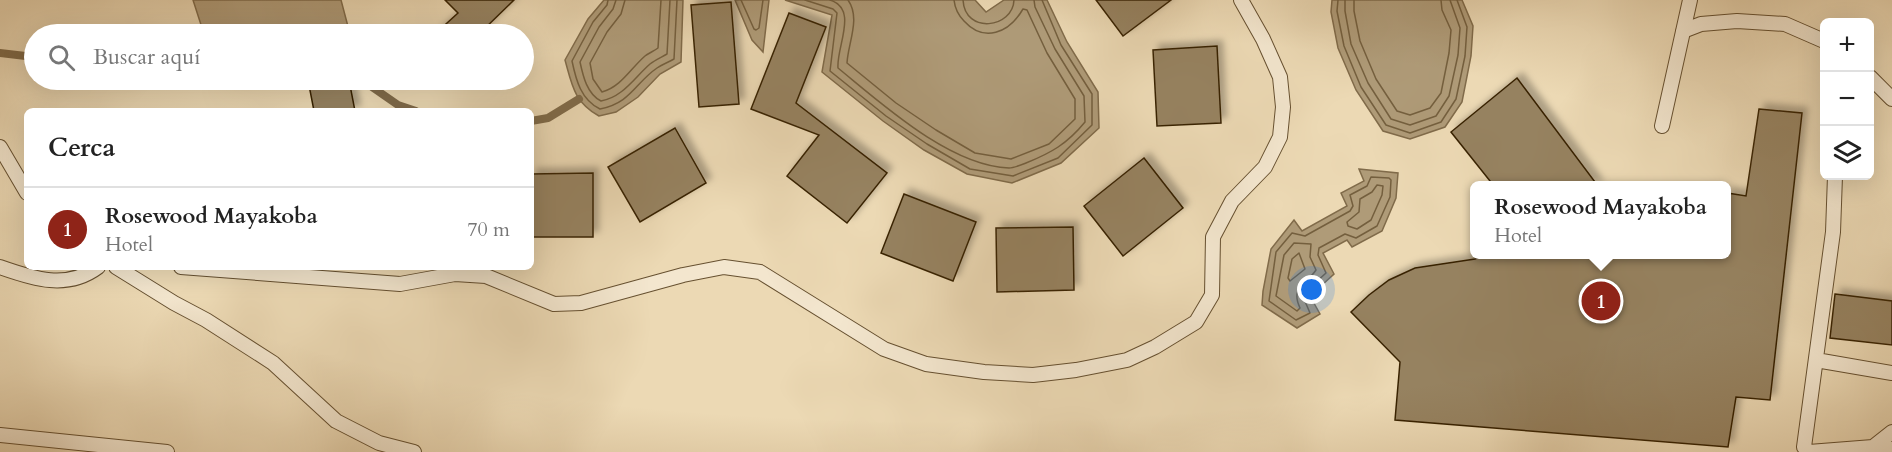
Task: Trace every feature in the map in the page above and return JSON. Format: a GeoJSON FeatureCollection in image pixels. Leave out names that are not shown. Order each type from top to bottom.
{"type":"FeatureCollection","features":[{"type":"Feature","properties":{"kind":"lane"},"geometry":{"type":"LineString","coordinates":[[220,270],[400,284],[455,274],[486,276],[554,304],[581,303],[684,275],[724,267],[760,272],[884,349],[926,364],[984,372],[1033,375],[1076,370],[1127,360],[1155,347],[1196,322],[1212,295],[1213,237],[1232,201],[1265,167],[1280,137],[1283,107],[1280,77],[1263,39],[1240,0]]}},
{"type":"Feature","properties":{"kind":"lane"},"geometry":{"type":"LineString","coordinates":[[1662,126],[1690,0]]}},
{"type":"Feature","properties":{"kind":"lane"},"geometry":{"type":"LineString","coordinates":[[1683,31],[1701,24],[1737,21],[1785,24],[1820,39]]}},
{"type":"Feature","properties":{"kind":"lane"},"geometry":{"type":"LineString","coordinates":[[1874,81],[1892,99]]}},
{"type":"Feature","properties":{"kind":"lane"},"geometry":{"type":"LineString","coordinates":[[0,147],[24,188]]}},
{"type":"Feature","properties":{"kind":"lane"},"geometry":{"type":"LineString","coordinates":[[1835,180],[1833,232],[1804,447],[1809,452],[1873,447],[1892,449]]}},
{"type":"Feature","properties":{"kind":"lane"},"geometry":{"type":"LineString","coordinates":[[0,267],[54,282],[85,277],[94,270]]}},
{"type":"Feature","properties":{"kind":"lane"},"geometry":{"type":"LineString","coordinates":[[121,270],[273,363],[336,421],[379,442],[414,452]]}},
{"type":"Feature","properties":{"kind":"lane"},"geometry":{"type":"LineString","coordinates":[[1816,360],[1892,373]]}},
{"type":"Feature","properties":{"kind":"lane"},"geometry":{"type":"LineString","coordinates":[[1873,447],[1892,432]]}},
{"type":"Feature","properties":{"kind":"lane"},"geometry":{"type":"LineString","coordinates":[[0,435],[166,452]]}},
{"type":"Feature","properties":{"kind":"water"},"geometry":{"type":"Polygon","coordinates":[[[193,0],[341,0],[347,24],[201,24],[193,0]]]}},
{"type":"Feature","properties":{"kind":"water"},"geometry":{"type":"Polygon","coordinates":[[[604,0],[683,0],[681,62],[660,74],[638,97],[616,112],[599,116],[579,99],[572,85],[565,60],[588,19],[604,0]]]}},
{"type":"Feature","properties":{"kind":"water"},"geometry":{"type":"Polygon","coordinates":[[[735,0],[769,0],[763,52],[752,40],[735,0]]]}},
{"type":"Feature","properties":{"kind":"water"},"geometry":{"type":"Polygon","coordinates":[[[785,0],[975,0],[986,12],[1004,0],[1047,0],[1067,42],[1098,92],[1099,128],[1061,163],[1012,183],[967,174],[924,150],[883,121],[822,72],[832,15],[785,0]]]}},
{"type":"Feature","properties":{"kind":"water"},"geometry":{"type":"Polygon","coordinates":[[[1332,0],[1462,0],[1473,26],[1471,56],[1462,102],[1445,127],[1410,139],[1383,131],[1356,90],[1338,48],[1331,12],[1332,0]]]}},
{"type":"Feature","properties":{"kind":"water"},"geometry":{"type":"Polygon","coordinates":[[[1359,169],[1398,173],[1396,198],[1382,231],[1352,247],[1347,240],[1323,253],[1334,274],[1310,296],[1320,314],[1297,328],[1262,305],[1271,249],[1294,220],[1302,231],[1347,206],[1341,193],[1364,181],[1359,169]]]}},
{"type":"Feature","properties":{"kind":"building"},"geometry":{"type":"Polygon","coordinates":[[[445,0],[514,0],[489,24],[446,24],[458,13],[445,0]]]}},
{"type":"Feature","properties":{"kind":"building"},"geometry":{"type":"Polygon","coordinates":[[[1096,0],[1171,0],[1123,36],[1096,0]]]}},
{"type":"Feature","properties":{"kind":"building"},"geometry":{"type":"Polygon","coordinates":[[[731,2],[739,104],[699,107],[691,5],[731,2]]]}},
{"type":"Feature","properties":{"kind":"building"},"geometry":{"type":"Polygon","coordinates":[[[789,13],[826,27],[796,103],[887,173],[847,223],[787,176],[819,135],[751,109],[789,13]]]}},
{"type":"Feature","properties":{"kind":"building"},"geometry":{"type":"Polygon","coordinates":[[[1217,46],[1221,123],[1157,126],[1153,50],[1217,46]]]}},
{"type":"Feature","properties":{"kind":"building"},"geometry":{"type":"Polygon","coordinates":[[[1517,78],[1594,181],[1490,181],[1451,132],[1517,78]]]}},
{"type":"Feature","properties":{"kind":"building"},"geometry":{"type":"Polygon","coordinates":[[[310,90],[351,90],[354,108],[313,108],[310,90]]]}},
{"type":"Feature","properties":{"kind":"building"},"geometry":{"type":"Polygon","coordinates":[[[1759,109],[1802,113],[1770,400],[1736,397],[1728,447],[1395,420],[1400,362],[1351,312],[1389,280],[1415,268],[1475,259],[1731,259],[1731,194],[1746,196],[1759,109]]]}},
{"type":"Feature","properties":{"kind":"building"},"geometry":{"type":"Polygon","coordinates":[[[675,128],[706,183],[640,222],[608,167],[675,128]]]}},
{"type":"Feature","properties":{"kind":"building"},"geometry":{"type":"Polygon","coordinates":[[[1144,158],[1183,208],[1123,256],[1084,206],[1144,158]]]}},
{"type":"Feature","properties":{"kind":"building"},"geometry":{"type":"Polygon","coordinates":[[[593,173],[593,237],[534,237],[534,174],[593,173]]]}},
{"type":"Feature","properties":{"kind":"building"},"geometry":{"type":"Polygon","coordinates":[[[904,194],[976,222],[953,281],[881,253],[904,194]]]}},
{"type":"Feature","properties":{"kind":"building"},"geometry":{"type":"Polygon","coordinates":[[[1073,227],[1074,290],[997,292],[996,228],[1073,227]]]}},
{"type":"Feature","properties":{"kind":"building"},"geometry":{"type":"Polygon","coordinates":[[[1835,294],[1892,301],[1892,345],[1830,338],[1835,294]]]}},
{"type":"Feature","properties":{"kind":"waterway"},"geometry":{"type":"LineString","coordinates":[[0,53],[24,56]]}},
{"type":"Feature","properties":{"kind":"waterway"},"geometry":{"type":"LineString","coordinates":[[376,90],[398,105],[407,108]]}},
{"type":"Feature","properties":{"kind":"waterway"},"geometry":{"type":"LineString","coordinates":[[534,120],[548,118],[579,99]]}},
{"type":"Feature","properties":{"kind":"place","name":"Rosewood Mayakoba"},"geometry":{"type":"Point","coordinates":[1601,301]}}]}
